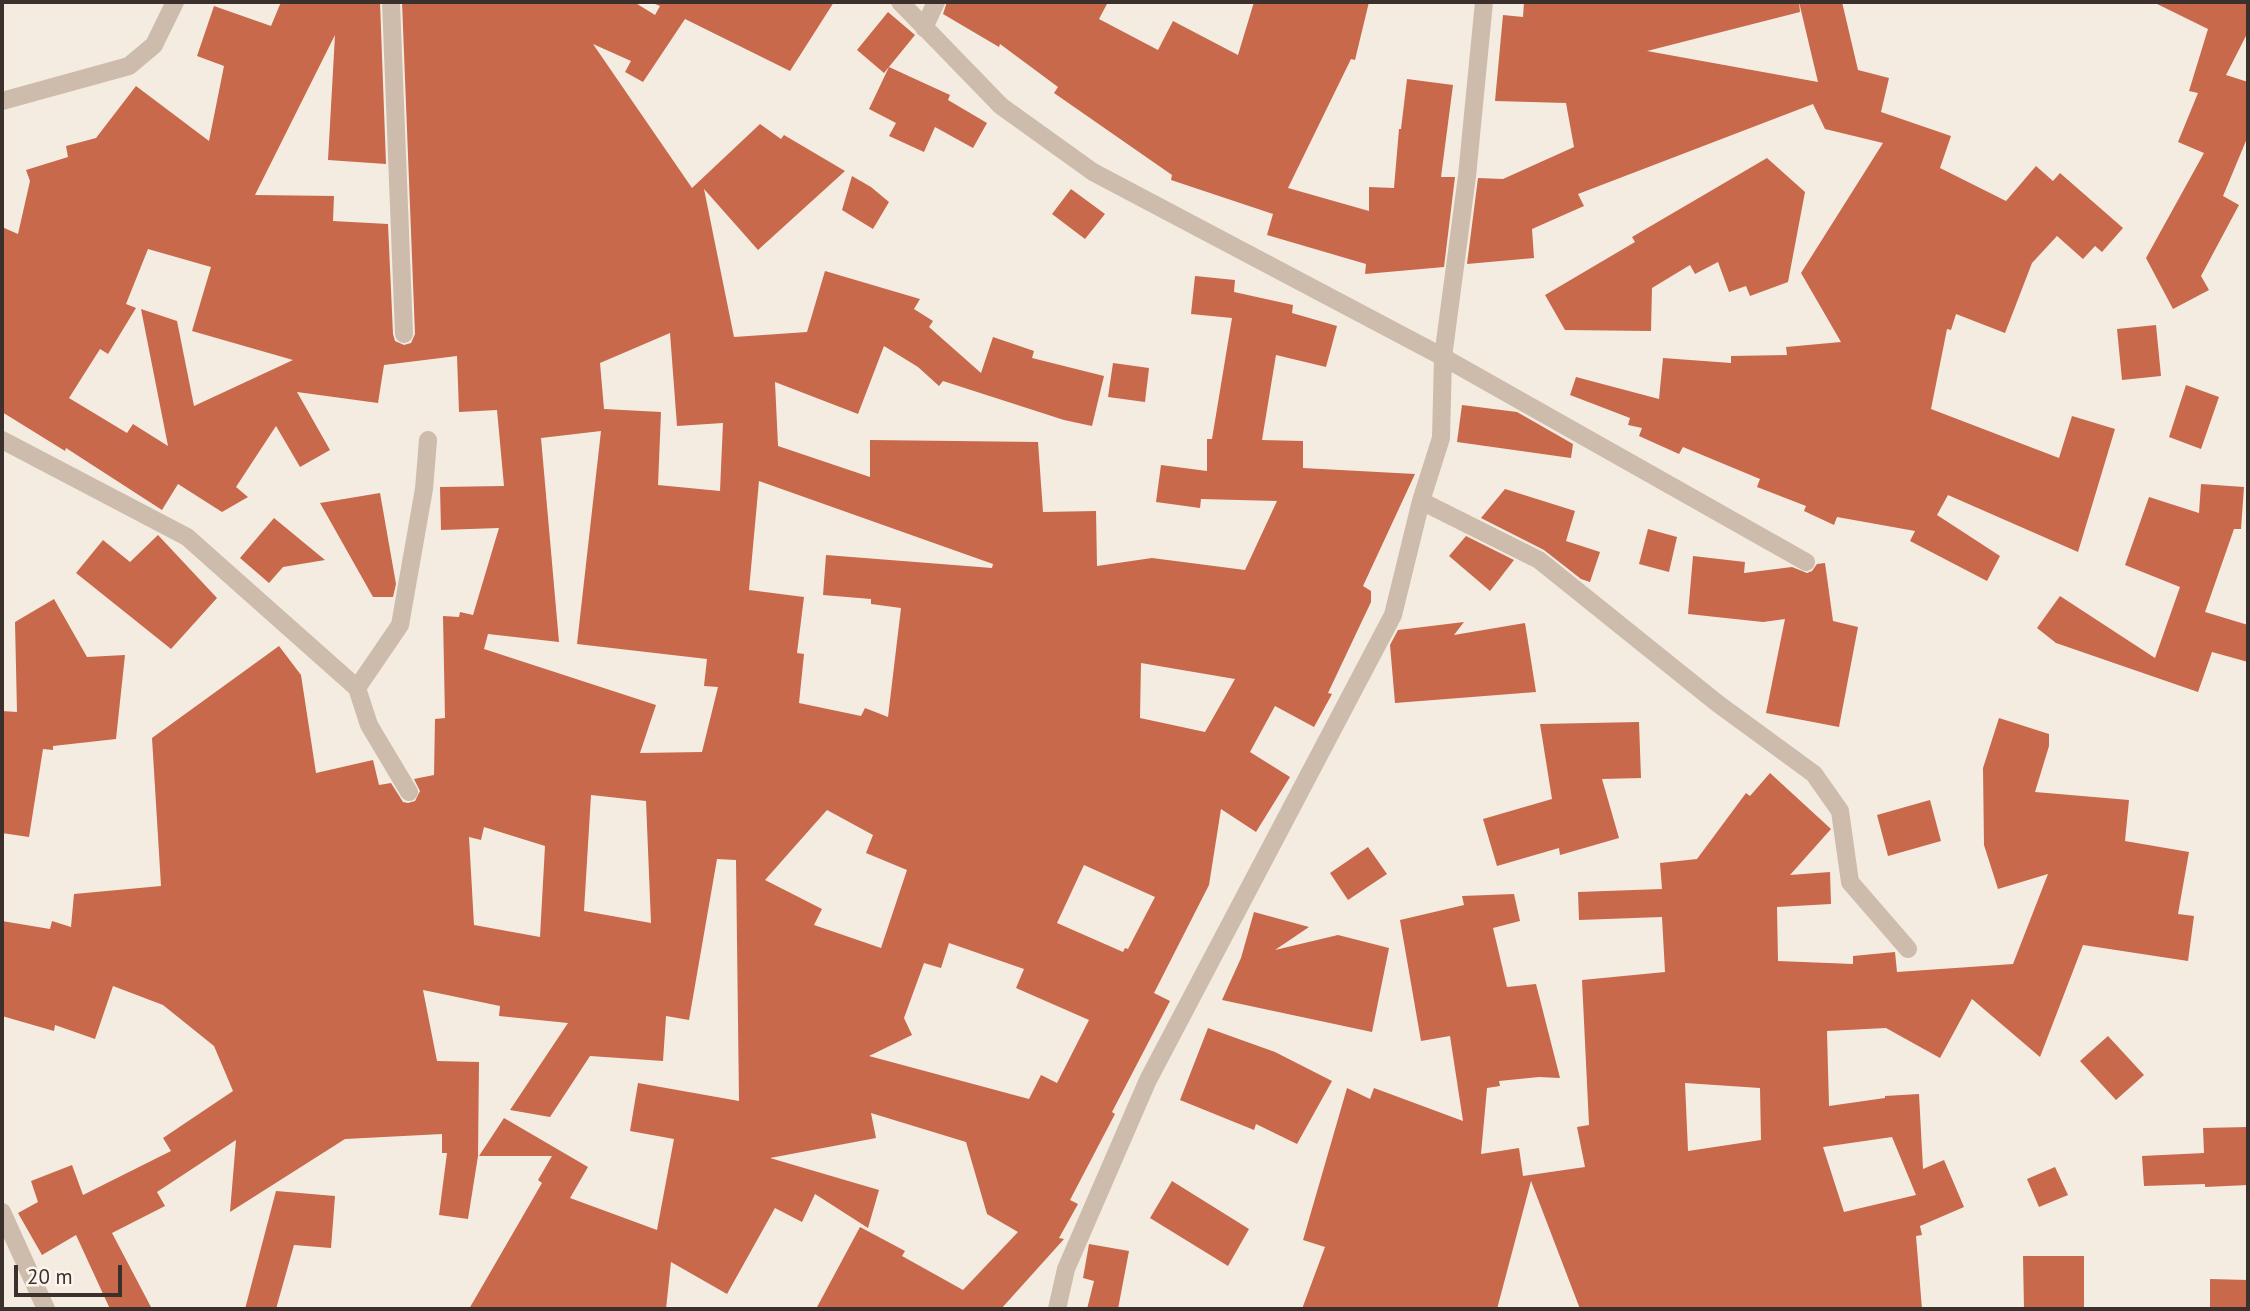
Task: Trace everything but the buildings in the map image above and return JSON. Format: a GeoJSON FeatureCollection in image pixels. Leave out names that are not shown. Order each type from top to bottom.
{"type":"FeatureCollection","features":[{"type":"Feature","properties":{"kind":"street"},"geometry":{"type":"LineString","coordinates":[[2,101],[129,66],[154,45],[175,2]]}},
{"type":"Feature","properties":{"kind":"street"},"geometry":{"type":"LineString","coordinates":[[391,2],[404,334]]}},
{"type":"Feature","properties":{"kind":"street"},"geometry":{"type":"LineString","coordinates":[[900,2],[1001,106],[1093,172],[1443,357],[1806,562]]}},
{"type":"Feature","properties":{"kind":"street"},"geometry":{"type":"LineString","coordinates":[[924,28],[936,2]]}},
{"type":"Feature","properties":{"kind":"street"},"geometry":{"type":"LineString","coordinates":[[1058,1309],[1066,1269],[1148,1080],[1394,615],[1421,501],[1441,438],[1443,357],[1467,176],[1484,2]]}},
{"type":"Feature","properties":{"kind":"street"},"geometry":{"type":"LineString","coordinates":[[2,440],[187,537],[357,688],[369,724],[409,792]]}},
{"type":"Feature","properties":{"kind":"street"},"geometry":{"type":"LineString","coordinates":[[357,688],[400,625],[424,489],[428,440]]}},
{"type":"Feature","properties":{"kind":"street"},"geometry":{"type":"LineString","coordinates":[[1421,501],[1539,560],[1717,703],[1814,774],[1840,811],[1850,882],[1908,948]]}},
{"type":"Feature","properties":{"kind":"street"},"geometry":{"type":"LineString","coordinates":[[2,1212],[47,1309]]}}]}
